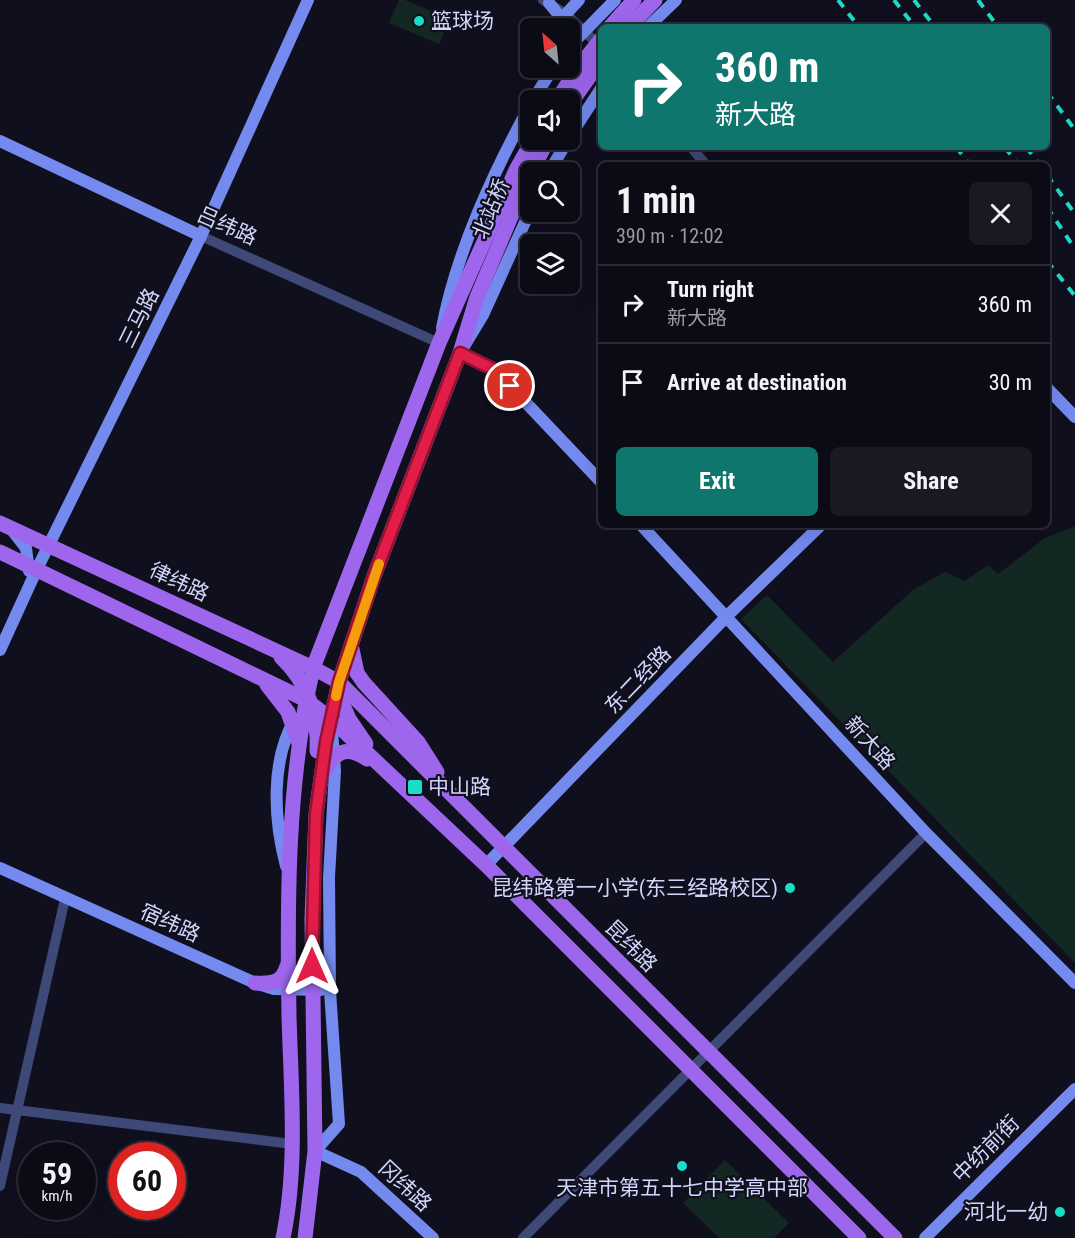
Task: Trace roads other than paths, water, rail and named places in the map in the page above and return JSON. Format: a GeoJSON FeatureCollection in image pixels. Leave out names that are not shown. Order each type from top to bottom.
{"type":"FeatureCollection","features":[{"type":"Feature","properties":{"kind":"main road"},"geometry":{"type":"LineString","coordinates":[[613,24],[634,0]]}},
{"type":"Feature","properties":{"kind":"main road"},"geometry":{"type":"LineString","coordinates":[[632,24],[655,0]]}},
{"type":"Feature","properties":{"kind":"main road"},"geometry":{"type":"LineString","coordinates":[[564,90],[598,43]]}},
{"type":"Feature","properties":{"kind":"main road"},"geometry":{"type":"LineString","coordinates":[[580,90],[598,65]]}},
{"type":"Feature","properties":{"kind":"main road","name":"北站桥"},"geometry":{"type":"LineString","coordinates":[[471,293],[512,180],[528,150]]}},
{"type":"Feature","properties":{"kind":"main road","name":"北站桥"},"geometry":{"type":"LineString","coordinates":[[471,293],[543,150]]}},
{"type":"Feature","properties":{"kind":"main road"},"geometry":{"type":"LineString","coordinates":[[283,1238],[292,1144],[288,872],[299,747],[313,668],[439,343],[471,293]]}},
{"type":"Feature","properties":{"kind":"main road"},"geometry":{"type":"LineString","coordinates":[[319,790],[335,683],[460,353],[471,293]]}},
{"type":"Feature","properties":{"kind":"main road","name":"律纬路"},"geometry":{"type":"LineString","coordinates":[[4,524],[266,645],[313,668],[335,683]]}},
{"type":"Feature","properties":{"kind":"main road"},"geometry":{"type":"LineString","coordinates":[[0,552],[308,699],[486,865],[859,1238]]}},
{"type":"Feature","properties":{"kind":"main road"},"geometry":{"type":"LineString","coordinates":[[336,608],[328,648],[335,683],[349,719],[383,768]]}},
{"type":"Feature","properties":{"kind":"main road"},"geometry":{"type":"LineString","coordinates":[[353,640],[352,652],[357,673],[418,742],[445,788]]}},
{"type":"Feature","properties":{"kind":"main road"},"geometry":{"type":"LineString","coordinates":[[266,645],[292,667],[308,699],[317,732],[319,790],[312,918],[315,1151],[305,1238]]}},
{"type":"Feature","properties":{"kind":"main road"},"geometry":{"type":"LineString","coordinates":[[256,676],[282,702],[293,723],[299,747]]}},
{"type":"Feature","properties":{"kind":"main road","name":"昆纬路"},"geometry":{"type":"LineString","coordinates":[[335,683],[445,788],[895,1238]]}},
{"type":"Feature","properties":{"kind":"main road"},"geometry":{"type":"LineString","coordinates":[[319,790],[324,772],[334,755],[348,751],[356,753],[383,768]]}},
{"type":"Feature","properties":{"kind":"main road"},"geometry":{"type":"LineString","coordinates":[[255,983],[279,981],[284,976],[288,963]]}},
{"type":"Feature","properties":{"kind":"street","name":"三马路"},"geometry":{"type":"LineString","coordinates":[[0,650],[21,604],[33,567],[49,545],[201,236],[308,0]]}},
{"type":"Feature","properties":{"kind":"street"},"geometry":{"type":"LineString","coordinates":[[566,14],[579,0]]}},
{"type":"Feature","properties":{"kind":"street"},"geometry":{"type":"LineString","coordinates":[[580,36],[615,0]]}},
{"type":"Feature","properties":{"kind":"street"},"geometry":{"type":"LineString","coordinates":[[651,24],[676,0]]}},
{"type":"Feature","properties":{"kind":"street"},"geometry":{"type":"LineString","coordinates":[[546,1],[566,14],[598,43]]}},
{"type":"Feature","properties":{"kind":"street"},"geometry":{"type":"LineString","coordinates":[[546,1],[559,18]]}},
{"type":"Feature","properties":{"kind":"street"},"geometry":{"type":"LineString","coordinates":[[580,121],[598,93]]}},
{"type":"Feature","properties":{"kind":"street"},"geometry":{"type":"LineString","coordinates":[[439,343],[447,300],[476,217],[520,124]]}},
{"type":"Feature","properties":{"kind":"street","name":"吕纬路"},"geometry":{"type":"LineString","coordinates":[[0,141],[201,236],[439,343]]}},
{"type":"Feature","properties":{"kind":"street"},"geometry":{"type":"LineString","coordinates":[[694,150],[704,162]]}},
{"type":"Feature","properties":{"kind":"street"},"geometry":{"type":"LineString","coordinates":[[525,222],[483,315],[460,353],[495,370],[598,479]]}},
{"type":"Feature","properties":{"kind":"street"},"geometry":{"type":"LineString","coordinates":[[1050,391],[1075,417]]}},
{"type":"Feature","properties":{"kind":"street"},"geometry":{"type":"LineString","coordinates":[[4,524],[26,548],[33,567]]}},
{"type":"Feature","properties":{"kind":"street","name":"新大路"},"geometry":{"type":"LineString","coordinates":[[644,528],[926,833],[1075,983]]}},
{"type":"Feature","properties":{"kind":"street","name":"东二经路"},"geometry":{"type":"LineString","coordinates":[[486,865],[727,616],[818,528]]}},
{"type":"Feature","properties":{"kind":"street"},"geometry":{"type":"LineString","coordinates":[[288,872],[280,839],[278,795],[284,743],[308,699]]}},
{"type":"Feature","properties":{"kind":"street"},"geometry":{"type":"LineString","coordinates":[[315,1151],[339,1124],[330,991],[329,877],[335,791],[331,719]]}},
{"type":"Feature","properties":{"kind":"street"},"geometry":{"type":"LineString","coordinates":[[523,1238],[926,833]]}},
{"type":"Feature","properties":{"kind":"street","name":"宿纬路"},"geometry":{"type":"LineString","coordinates":[[0,868],[255,983],[274,989],[330,991]]}},
{"type":"Feature","properties":{"kind":"street"},"geometry":{"type":"LineString","coordinates":[[0,1186],[65,898]]}},
{"type":"Feature","properties":{"kind":"street","name":"中纺前街"},"geometry":{"type":"LineString","coordinates":[[925,1238],[1075,1089]]}},
{"type":"Feature","properties":{"kind":"street"},"geometry":{"type":"LineString","coordinates":[[0,1108],[292,1144]]}},
{"type":"Feature","properties":{"kind":"street","name":"冈纬路"},"geometry":{"type":"LineString","coordinates":[[315,1151],[361,1172],[433,1238]]}},
{"type":"Feature","properties":{"kind":"railway"},"geometry":{"type":"LineString","coordinates":[[838,0],[857,24]]}},
{"type":"Feature","properties":{"kind":"railway"},"geometry":{"type":"LineString","coordinates":[[894,0],[913,24]]}},
{"type":"Feature","properties":{"kind":"railway"},"geometry":{"type":"LineString","coordinates":[[914,0],[933,24]]}},
{"type":"Feature","properties":{"kind":"railway"},"geometry":{"type":"LineString","coordinates":[[978,0],[996,24]]}},
{"type":"Feature","properties":{"kind":"railway"},"geometry":{"type":"LineString","coordinates":[[1050,96],[1075,130]]}},
{"type":"Feature","properties":{"kind":"railway"},"geometry":{"type":"LineString","coordinates":[[958,150],[968,162]]}},
{"type":"Feature","properties":{"kind":"railway"},"geometry":{"type":"LineString","coordinates":[[1007,150],[1016,162]]}},
{"type":"Feature","properties":{"kind":"railway"},"geometry":{"type":"LineString","coordinates":[[1028,150],[1038,162]]}},
{"type":"Feature","properties":{"kind":"railway"},"geometry":{"type":"LineString","coordinates":[[1050,179],[1075,214]]}},
{"type":"Feature","properties":{"kind":"railway"},"geometry":{"type":"LineString","coordinates":[[1050,212],[1075,249]]}},
{"type":"Feature","properties":{"kind":"railway"},"geometry":{"type":"LineString","coordinates":[[1050,265],[1075,296]]}},
{"type":"Feature","properties":{"kind":"place","name":"篮球场"},"geometry":{"type":"Point","coordinates":[419,21]}},
{"type":"Feature","properties":{"kind":"place","name":"中山路"},"geometry":{"type":"Point","coordinates":[415,787]}},
{"type":"Feature","properties":{"kind":"place","name":"昆纬路第一小学(东三经路校区)"},"geometry":{"type":"Point","coordinates":[790,888]}},
{"type":"Feature","properties":{"kind":"place","name":"天津市第五十七中学高中部"},"geometry":{"type":"Point","coordinates":[682,1166]}},
{"type":"Feature","properties":{"kind":"place","name":"河北一幼"},"geometry":{"type":"Point","coordinates":[1060,1212]}}]}
